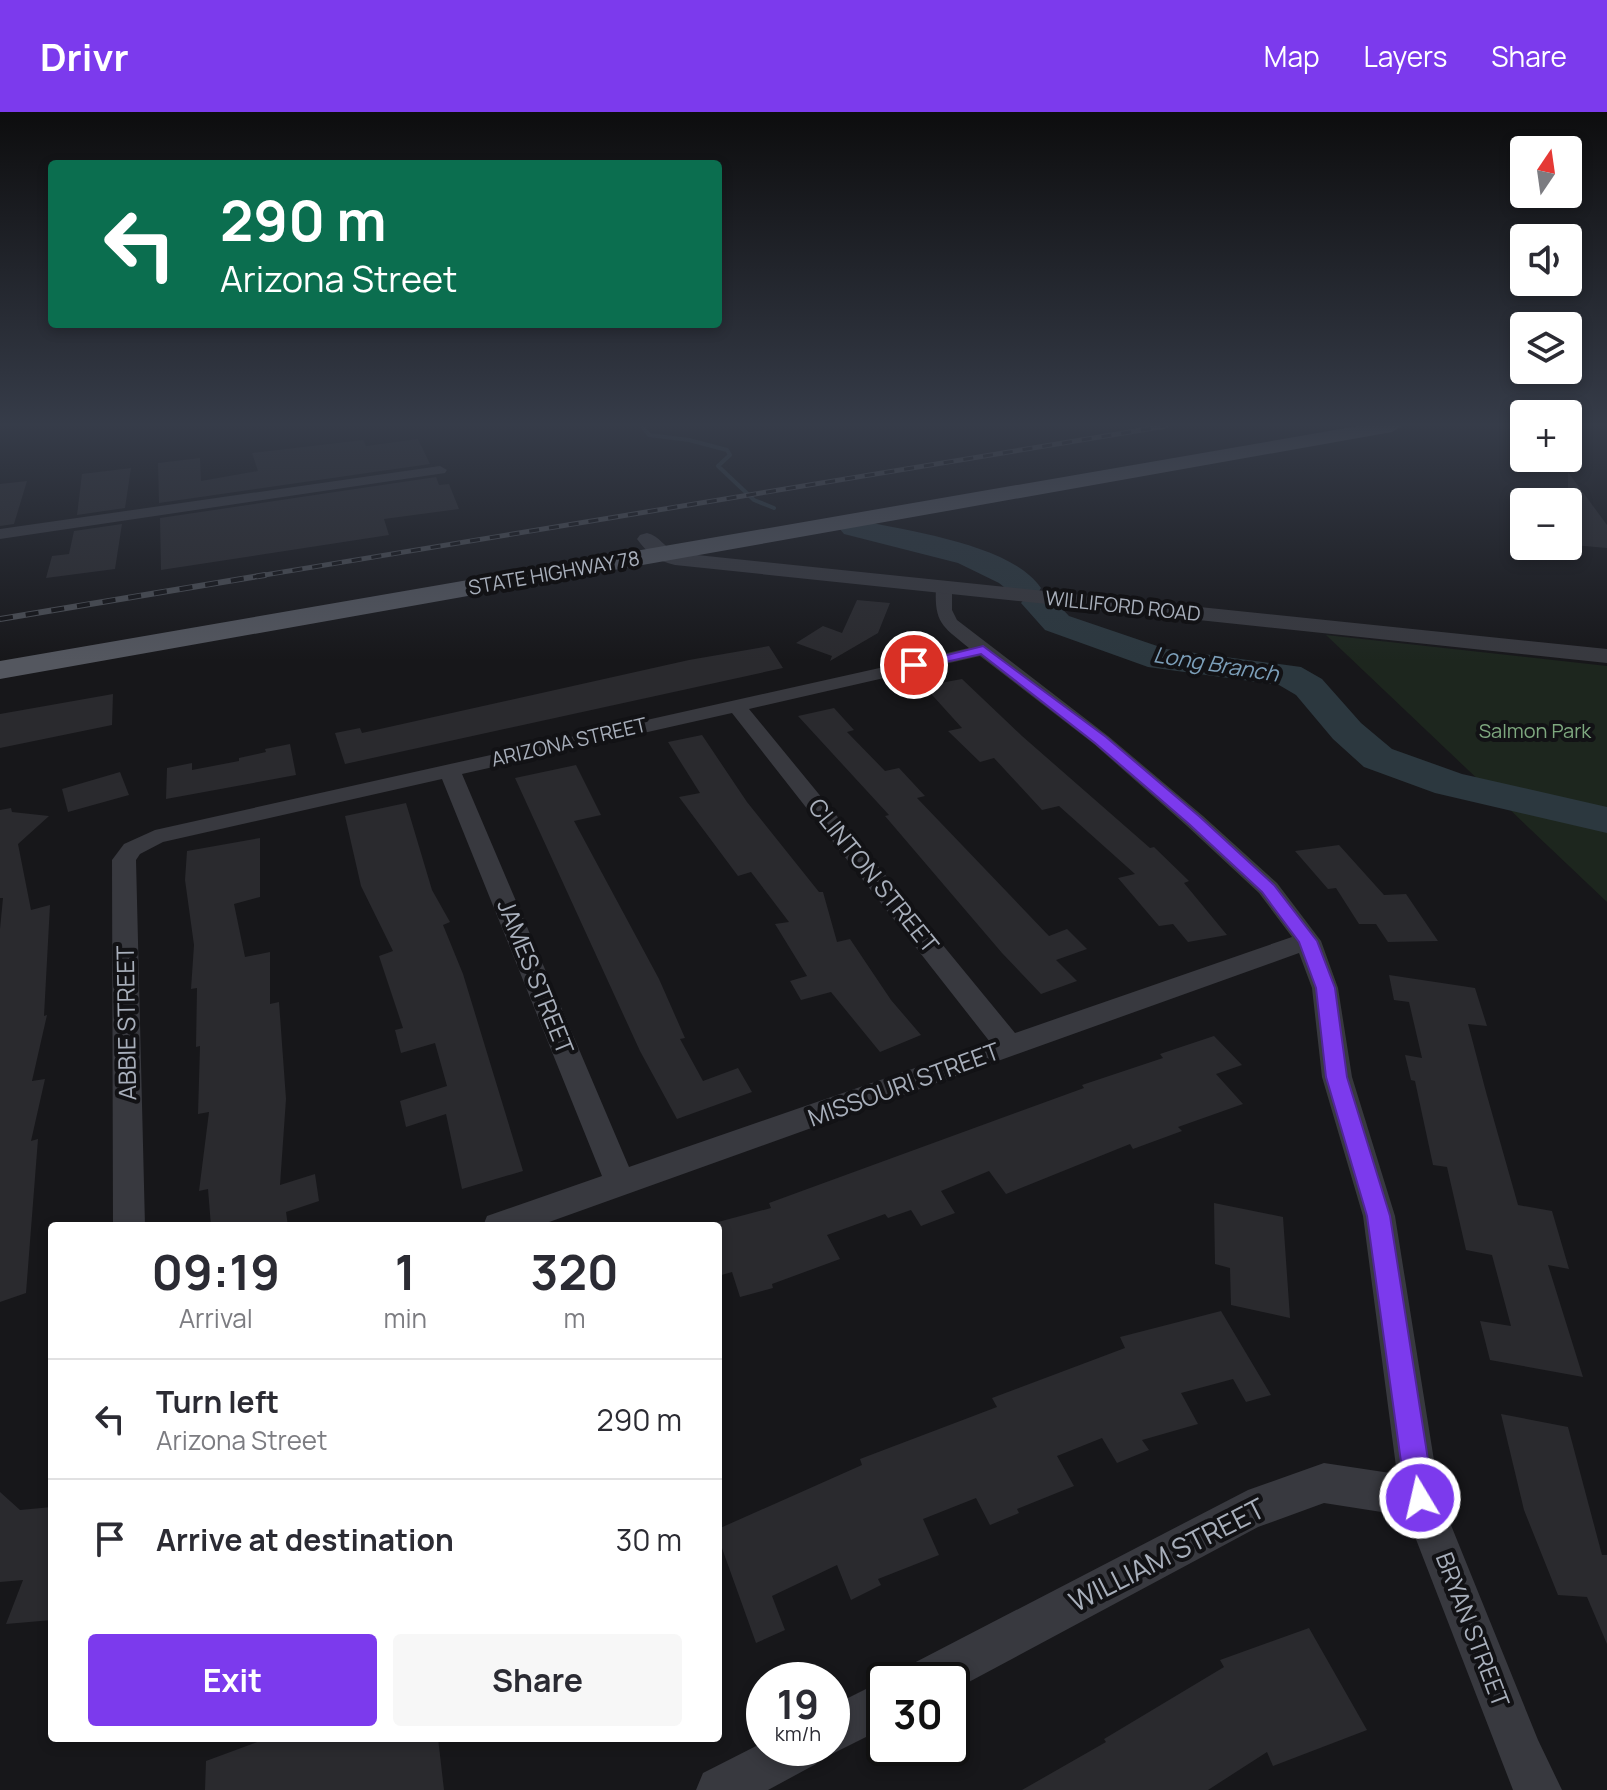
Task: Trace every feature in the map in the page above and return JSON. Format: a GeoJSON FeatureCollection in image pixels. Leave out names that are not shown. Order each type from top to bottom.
{"type":"FeatureCollection","features":[{"type":"Feature","properties":{"kind":"main road","name":"STATE HIGHWAY 78"},"geometry":{"type":"LineString","coordinates":[[0,670],[876,504]]}},
{"type":"Feature","properties":{"kind":"main road","name":"STATE HIGHWAY 78"},"geometry":{"type":"LineString","coordinates":[[0,649],[654,546],[742,540],[946,504]]}},
{"type":"Feature","properties":{"kind":"main road"},"geometry":{"type":"LineString","coordinates":[[733,565],[731,553],[742,540]]}},
{"type":"Feature","properties":{"kind":"street"},"geometry":{"type":"LineString","coordinates":[[0,534],[204,504]]}},
{"type":"Feature","properties":{"kind":"street","name":"WILLIFORD ROAD"},"geometry":{"type":"LineString","coordinates":[[654,546],[675,559],[1607,656]]}},
{"type":"Feature","properties":{"kind":"street","name":"BRYAN STREET"},"geometry":{"type":"LineString","coordinates":[[944,588],[943,610],[949,623],[1101,740],[1195,821],[1268,888],[1308,941],[1325,988],[1337,1077],[1379,1216],[1420,1498],[1521,1755],[1538,1790]]}},
{"type":"Feature","properties":{"kind":"street","name":"ARIZONA STREET"},"geometry":{"type":"LineString","coordinates":[[155,837],[983,650]]}},
{"type":"Feature","properties":{"kind":"street","name":"CLINTON STREET"},"geometry":{"type":"LineString","coordinates":[[736,705],[1010,1047]]}},
{"type":"Feature","properties":{"kind":"street","name":"JAMES STREET"},"geometry":{"type":"LineString","coordinates":[[449,769],[621,1185]]}},
{"type":"Feature","properties":{"kind":"street","name":"ABBIE STREET"},"geometry":{"type":"LineString","coordinates":[[129,1222],[124,860],[132,849],[155,837]]}},
{"type":"Feature","properties":{"kind":"street","name":"MISSOURI STREET"},"geometry":{"type":"LineString","coordinates":[[511,1222],[1308,941]]}},
{"type":"Feature","properties":{"kind":"street","name":"WILLIAM STREET"},"geometry":{"type":"LineString","coordinates":[[962,1662],[1248,1510],[1324,1483],[1420,1498]]}},
{"type":"Feature","properties":{"kind":"street"},"geometry":{"type":"LineString","coordinates":[[720,1790],[766,1766]]}},
{"type":"Feature","properties":{"kind":"green space","name":"Salmon Park"},"geometry":{"type":"Polygon","coordinates":[[[1326,635],[1607,666],[1607,902],[1326,635]]]}},
{"type":"Feature","properties":{"kind":"building"},"geometry":{"type":"Polygon","coordinates":[[[0,504],[20,504],[14,524],[0,526],[0,504]]]}},
{"type":"Feature","properties":{"kind":"building"},"geometry":{"type":"Polygon","coordinates":[[[78,504],[126,504],[125,508],[77,515],[78,504]]]}},
{"type":"Feature","properties":{"kind":"building"},"geometry":{"type":"Polygon","coordinates":[[[252,504],[457,504],[459,509],[384,519],[389,535],[161,570],[160,518],[252,504]]]}},
{"type":"Feature","properties":{"kind":"building"},"geometry":{"type":"Polygon","coordinates":[[[1582,504],[1592,504],[1607,525],[1607,548],[1582,546],[1582,504]]]}},
{"type":"Feature","properties":{"kind":"building"},"geometry":{"type":"Polygon","coordinates":[[[122,524],[115,569],[46,578],[52,556],[69,554],[74,531],[122,524]]]}},
{"type":"Feature","properties":{"kind":"building"},"geometry":{"type":"Polygon","coordinates":[[[857,600],[890,603],[878,633],[830,661],[832,656],[796,643],[823,626],[842,633],[857,600]]]}},
{"type":"Feature","properties":{"kind":"building"},"geometry":{"type":"Polygon","coordinates":[[[769,646],[783,668],[345,764],[335,733],[360,728],[362,733],[689,660],[769,646]]]}},
{"type":"Feature","properties":{"kind":"building"},"geometry":{"type":"Polygon","coordinates":[[[962,679],[1150,848],[1154,847],[1189,881],[1184,883],[1227,935],[1188,942],[1173,924],[1159,926],[1118,878],[1135,874],[1059,806],[1042,810],[994,758],[980,762],[948,731],[962,728],[924,686],[962,679]]]}},
{"type":"Feature","properties":{"kind":"building"},"geometry":{"type":"Polygon","coordinates":[[[113,694],[112,725],[0,748],[0,714],[113,694]]]}},
{"type":"Feature","properties":{"kind":"building"},"geometry":{"type":"Polygon","coordinates":[[[834,708],[854,730],[847,732],[885,771],[899,768],[925,796],[917,798],[1049,936],[1067,929],[1087,949],[1056,960],[1077,981],[1041,994],[1002,953],[885,816],[889,815],[798,716],[834,708]]]}},
{"type":"Feature","properties":{"kind":"building"},"geometry":{"type":"Polygon","coordinates":[[[702,735],[747,802],[819,892],[823,892],[837,942],[850,939],[891,1000],[921,1035],[880,1052],[831,992],[801,1000],[790,981],[807,976],[775,924],[789,922],[751,872],[738,876],[679,797],[700,793],[668,742],[702,735]]]}},
{"type":"Feature","properties":{"kind":"building"},"geometry":{"type":"Polygon","coordinates":[[[290,744],[296,775],[166,799],[167,768],[192,763],[192,770],[239,761],[239,758],[266,752],[265,749],[290,744]]]}},
{"type":"Feature","properties":{"kind":"building"},"geometry":{"type":"Polygon","coordinates":[[[576,765],[601,815],[574,821],[659,979],[685,1038],[680,1039],[703,1081],[738,1068],[752,1092],[677,1119],[640,1051],[515,778],[576,765]]]}},
{"type":"Feature","properties":{"kind":"building"},"geometry":{"type":"Polygon","coordinates":[[[120,772],[129,795],[68,812],[62,789],[120,772]]]}},
{"type":"Feature","properties":{"kind":"building"},"geometry":{"type":"Polygon","coordinates":[[[406,803],[432,890],[450,922],[443,925],[463,974],[523,1171],[462,1189],[446,1114],[406,1127],[400,1101],[447,1086],[435,1043],[401,1053],[395,1030],[403,1028],[379,956],[393,951],[361,886],[345,816],[406,803]]]}},
{"type":"Feature","properties":{"kind":"building"},"geometry":{"type":"Polygon","coordinates":[[[11,808],[12,812],[49,816],[18,844],[31,910],[50,905],[44,1016],[47,1015],[32,1081],[45,1079],[31,1141],[38,1139],[26,1293],[0,1302],[0,929],[3,898],[0,898],[0,810],[11,808]]]}},
{"type":"Feature","properties":{"kind":"building"},"geometry":{"type":"Polygon","coordinates":[[[260,838],[260,897],[234,904],[245,957],[270,952],[270,1004],[279,1002],[286,1099],[280,1185],[315,1174],[319,1201],[286,1212],[287,1222],[211,1222],[208,1189],[199,1191],[209,1112],[198,1114],[200,1046],[196,1047],[197,988],[191,989],[194,945],[185,880],[187,851],[260,838]]]}},
{"type":"Feature","properties":{"kind":"building"},"geometry":{"type":"Polygon","coordinates":[[[1339,845],[1384,895],[1406,894],[1438,941],[1388,942],[1376,924],[1359,924],[1336,888],[1328,889],[1295,851],[1339,845]]]}},
{"type":"Feature","properties":{"kind":"building"},"geometry":{"type":"Polygon","coordinates":[[[1389,975],[1475,988],[1487,1026],[1468,1024],[1486,1092],[1518,1205],[1552,1211],[1569,1269],[1548,1265],[1583,1377],[1490,1360],[1480,1321],[1511,1326],[1492,1255],[1466,1250],[1447,1167],[1433,1165],[1415,1081],[1411,1080],[1405,1055],[1422,1058],[1409,1002],[1394,1000],[1389,975]]]}},
{"type":"Feature","properties":{"kind":"building"},"geometry":{"type":"Polygon","coordinates":[[[1214,1036],[1242,1065],[1216,1074],[1243,1104],[1178,1127],[1182,1131],[1133,1149],[1130,1144],[1006,1194],[989,1171],[941,1191],[955,1213],[921,1226],[911,1210],[888,1218],[885,1214],[827,1235],[840,1259],[772,1284],[773,1288],[740,1297],[732,1272],[722,1275],[722,1222],[718,1222],[771,1208],[769,1203],[1084,1088],[1082,1085],[1163,1058],[1160,1054],[1214,1036]]]}},
{"type":"Feature","properties":{"kind":"building"},"geometry":{"type":"Polygon","coordinates":[[[1214,1203],[1283,1217],[1290,1318],[1231,1305],[1230,1268],[1215,1264],[1214,1203]]]}},
{"type":"Feature","properties":{"kind":"building"},"geometry":{"type":"Polygon","coordinates":[[[1221,1311],[1271,1395],[1246,1402],[1233,1379],[1181,1393],[1198,1424],[1142,1440],[1149,1450],[1117,1463],[1102,1438],[1057,1456],[1074,1486],[1017,1509],[1019,1513],[990,1525],[976,1498],[923,1519],[939,1555],[878,1579],[881,1585],[851,1600],[837,1565],[772,1596],[785,1630],[756,1643],[722,1548],[722,1527],[862,1465],[860,1459],[997,1407],[992,1398],[1125,1348],[1120,1337],[1221,1311]]]}},
{"type":"Feature","properties":{"kind":"building"},"geometry":{"type":"Polygon","coordinates":[[[1501,1414],[1568,1427],[1602,1555],[1607,1555],[1607,1644],[1587,1597],[1558,1595],[1524,1510],[1501,1414]]]}},
{"type":"Feature","properties":{"kind":"building"},"geometry":{"type":"Polygon","coordinates":[[[0,1492],[20,1510],[48,1507],[48,1620],[6,1624],[23,1580],[0,1582],[0,1492]]]}},
{"type":"Feature","properties":{"kind":"building"},"geometry":{"type":"Polygon","coordinates":[[[1309,1628],[1367,1730],[1273,1766],[1267,1752],[1208,1790],[1022,1790],[1106,1742],[1104,1739],[1224,1667],[1220,1660],[1309,1628]]]}},
{"type":"Feature","properties":{"kind":"building"},"geometry":{"type":"Polygon","coordinates":[[[257,1742],[438,1742],[444,1790],[205,1790],[206,1761],[257,1742]]]}},
{"type":"Feature","properties":{"kind":"waterway","name":"Long Branch"},"geometry":{"type":"LineString","coordinates":[[765,504],[774,508]]}},
{"type":"Feature","properties":{"kind":"waterway","name":"Long Branch"},"geometry":{"type":"LineString","coordinates":[[854,528],[969,557],[1010,576],[1025,588]]}},
{"type":"Feature","properties":{"kind":"waterway","name":"Long Branch"},"geometry":{"type":"LineString","coordinates":[[1038,603],[1057,623],[1161,659],[1288,675],[1309,687],[1347,731],[1378,758],[1450,784],[1607,820]]}},
{"type":"Feature","properties":{"kind":"railway"},"geometry":{"type":"LineString","coordinates":[[253,577],[693,504]]}},
{"type":"Feature","properties":{"kind":"railway"},"geometry":{"type":"LineString","coordinates":[[0,619],[265,575]]}},
{"type":"Feature","properties":{"kind":"route"},"geometry":{"type":"LineString","coordinates":[[914,665],[983,650],[1101,740],[1195,821],[1268,888],[1308,941],[1325,988],[1337,1077],[1379,1216],[1420,1498]]}}]}
